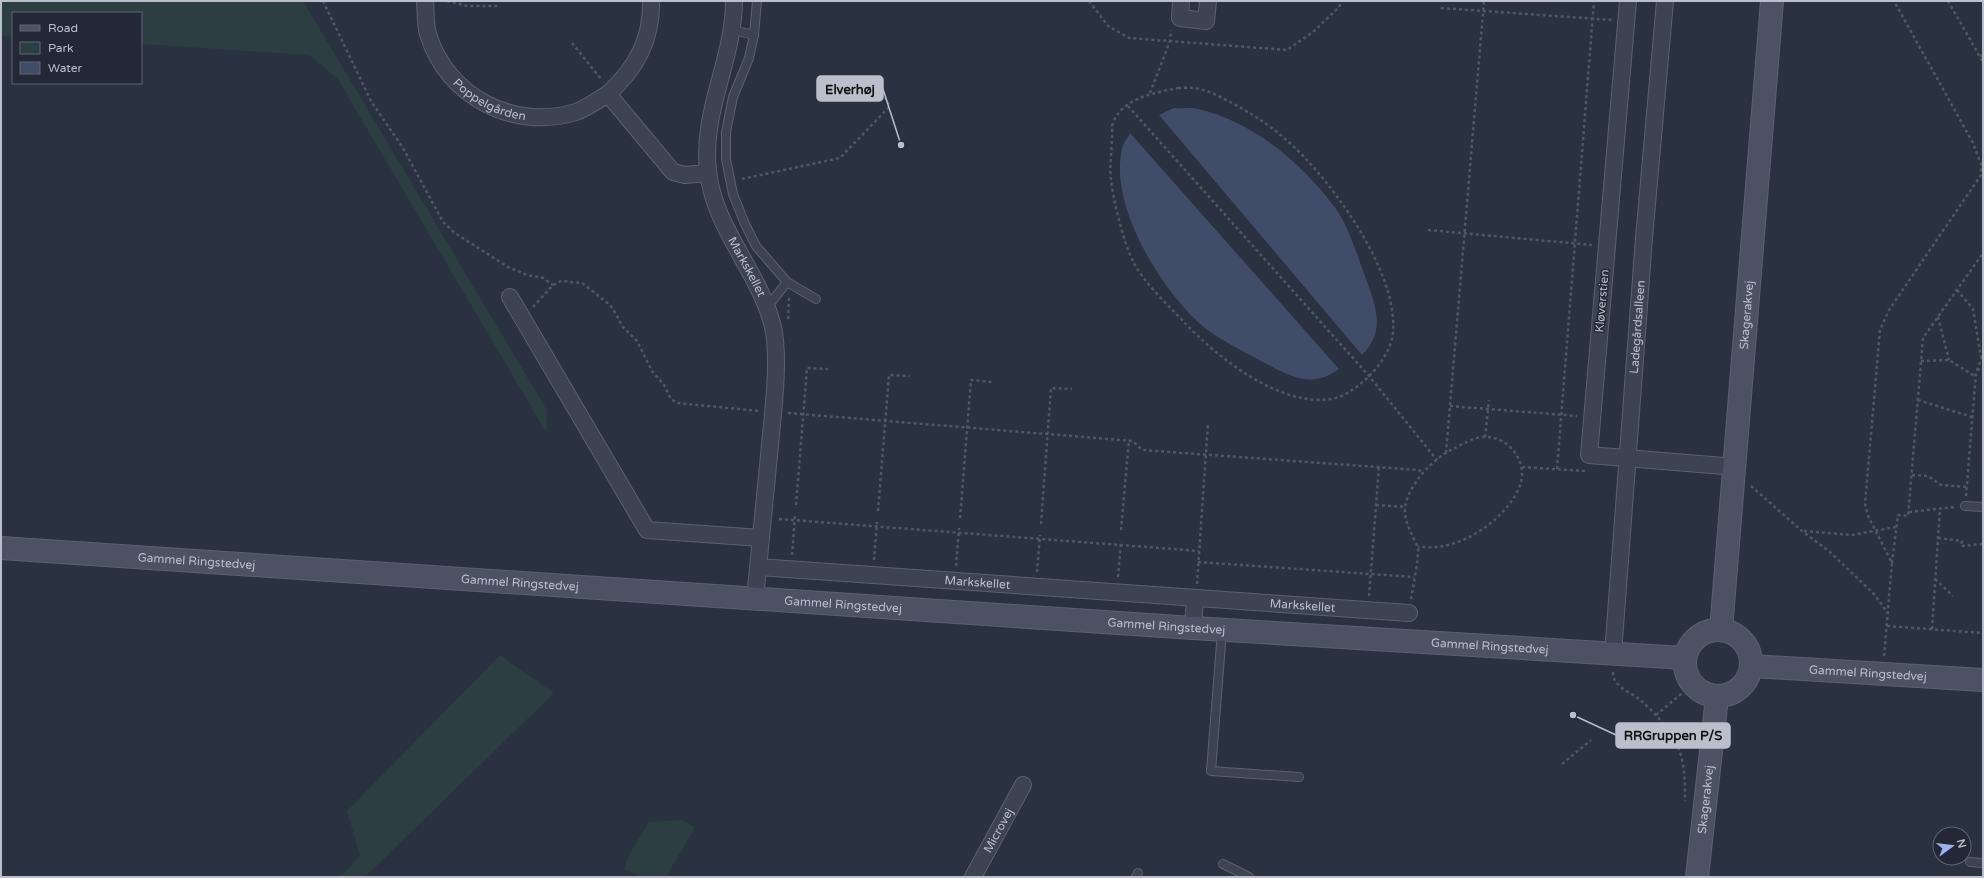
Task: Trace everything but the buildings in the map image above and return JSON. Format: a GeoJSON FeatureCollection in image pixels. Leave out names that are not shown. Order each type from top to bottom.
{"type":"FeatureCollection","features":[{"type":"Feature","properties":{"kind":"street","name":"Poppelgården"},"geometry":{"type":"LineString","coordinates":[[425,1],[427,34],[440,64],[464,91],[499,112],[547,118],[577,111],[610,93],[626,77],[642,52],[651,19],[651,1]]}},
{"type":"Feature","properties":{"kind":"street","name":"Markskellet"},"geometry":{"type":"LineString","coordinates":[[734,1],[732,30],[711,112],[707,142],[708,173],[722,220],[766,304],[773,329],[775,351],[773,412],[755,599]]}},
{"type":"Feature","properties":{"kind":"street"},"geometry":{"type":"LineString","coordinates":[[1181,1],[1180,18],[1206,21],[1208,1]]}},
{"type":"Feature","properties":{"kind":"street","name":"Kløverstien"},"geometry":{"type":"LineString","coordinates":[[1628,1],[1589,455],[1724,466],[1734,476]]}},
{"type":"Feature","properties":{"kind":"street","name":"Ladegårdsalleen"},"geometry":{"type":"LineString","coordinates":[[1613,654],[1644,238],[1665,1]]}},
{"type":"Feature","properties":{"kind":"street","name":"Skagerakvej"},"geometry":{"type":"LineString","coordinates":[[1721,630],[1772,1]]}},
{"type":"Feature","properties":{"kind":"street"},"geometry":{"type":"LineString","coordinates":[[610,93],[673,172],[685,175],[708,173]]}},
{"type":"Feature","properties":{"kind":"street"},"geometry":{"type":"LineString","coordinates":[[510,297],[648,530],[761,538]]}},
{"type":"Feature","properties":{"kind":"street","name":"Gammel Ringstedvej"},"geometry":{"type":"LineString","coordinates":[[1,548],[1222,630],[1685,658]]}},
{"type":"Feature","properties":{"kind":"street","name":"Markskellet"},"geometry":{"type":"LineString","coordinates":[[759,567],[1410,613]]}},
{"type":"Feature","properties":{"kind":"street"},"geometry":{"type":"LineString","coordinates":[[1193,628],[1196,598]]}},
{"type":"Feature","properties":{"kind":"street"},"geometry":{"type":"LineString","coordinates":[[1721,630],[1734,634],[1744,642],[1750,653],[1752,666],[1749,678],[1741,689],[1730,695],[1717,697],[1703,694],[1692,685],[1686,672],[1685,658],[1689,646],[1698,637],[1709,631],[1721,630]]}},
{"type":"Feature","properties":{"kind":"street","name":"Gammel Ringstedvej"},"geometry":{"type":"LineString","coordinates":[[1752,666],[1983,680]]}},
{"type":"Feature","properties":{"kind":"street","name":"Skagerakvej"},"geometry":{"type":"LineString","coordinates":[[1697,877],[1717,697]]}},
{"type":"Feature","properties":{"kind":"street","name":"Microvej"},"geometry":{"type":"LineString","coordinates":[[973,877],[1023,785]]}},
{"type":"Feature","properties":{"kind":"lane"},"geometry":{"type":"LineString","coordinates":[[757,1],[754,35],[749,58],[733,97],[726,132],[726,159],[729,182],[744,224],[756,246],[787,282],[816,299]]}},
{"type":"Feature","properties":{"kind":"lane"},"geometry":{"type":"LineString","coordinates":[[732,30],[754,35]]}},
{"type":"Feature","properties":{"kind":"lane"},"geometry":{"type":"LineString","coordinates":[[766,304],[773,300],[787,282]]}},
{"type":"Feature","properties":{"kind":"lane"},"geometry":{"type":"LineString","coordinates":[[1965,506],[1983,508]]}},
{"type":"Feature","properties":{"kind":"lane"},"geometry":{"type":"LineString","coordinates":[[1222,630],[1211,771],[1299,777]]}},
{"type":"Feature","properties":{"kind":"lane"},"geometry":{"type":"LineString","coordinates":[[1972,862],[1983,863]]}},
{"type":"Feature","properties":{"kind":"lane"},"geometry":{"type":"LineString","coordinates":[[1223,864],[1249,877]]}},
{"type":"Feature","properties":{"kind":"path"},"geometry":{"type":"LineString","coordinates":[[323,1],[371,101],[402,148],[443,222],[455,234],[508,267],[543,278],[553,285]]}},
{"type":"Feature","properties":{"kind":"path"},"geometry":{"type":"LineString","coordinates":[[447,1],[468,6],[497,6]]}},
{"type":"Feature","properties":{"kind":"path"},"geometry":{"type":"LineString","coordinates":[[1089,1],[1108,26],[1129,38],[1287,50],[1314,32],[1339,7],[1342,1]]}},
{"type":"Feature","properties":{"kind":"path"},"geometry":{"type":"LineString","coordinates":[[1446,453],[1484,1]]}},
{"type":"Feature","properties":{"kind":"path"},"geometry":{"type":"LineString","coordinates":[[1557,469],[1594,1]]}},
{"type":"Feature","properties":{"kind":"path"},"geometry":{"type":"LineString","coordinates":[[1892,563],[1868,516],[1865,504],[1880,330],[1889,310],[1980,175],[1982,164],[1973,143],[1894,1]]}},
{"type":"Feature","properties":{"kind":"path"},"geometry":{"type":"LineString","coordinates":[[1948,1],[1983,62]]}},
{"type":"Feature","properties":{"kind":"path"},"geometry":{"type":"LineString","coordinates":[[1441,8],[1627,21]]}},
{"type":"Feature","properties":{"kind":"path"},"geometry":{"type":"LineString","coordinates":[[1150,94],[1170,41]]}},
{"type":"Feature","properties":{"kind":"path"},"geometry":{"type":"LineString","coordinates":[[572,43],[610,93]]}},
{"type":"Feature","properties":{"kind":"path"},"geometry":{"type":"LineString","coordinates":[[1980,58],[1983,50]]}},
{"type":"Feature","properties":{"kind":"path"},"geometry":{"type":"LineString","coordinates":[[729,182],[840,158],[890,106],[878,85]]}},
{"type":"Feature","properties":{"kind":"path"},"geometry":{"type":"LineString","coordinates":[[1178,88],[1198,88],[1213,93],[1243,108],[1276,130],[1314,167],[1347,208],[1369,247],[1390,303],[1393,332],[1385,357],[1369,376],[1354,389],[1332,399],[1312,400],[1295,398],[1255,378],[1223,358],[1199,337],[1154,290],[1133,263],[1127,246],[1111,181],[1112,126],[1115,119],[1128,106],[1150,94],[1178,88]]}},
{"type":"Feature","properties":{"kind":"path"},"geometry":{"type":"LineString","coordinates":[[1128,106],[1369,376],[1437,460]]}},
{"type":"Feature","properties":{"kind":"path"},"geometry":{"type":"LineString","coordinates":[[1428,230],[1607,246]]}},
{"type":"Feature","properties":{"kind":"path"},"geometry":{"type":"LineString","coordinates":[[1883,674],[1896,527],[1898,515],[1908,516],[1909,512],[1923,338],[1983,253]]}},
{"type":"Feature","properties":{"kind":"path"},"geometry":{"type":"LineString","coordinates":[[520,316],[534,306],[553,285],[561,281],[582,283],[610,305],[622,326],[637,341],[652,371],[664,385],[671,399],[677,403],[803,415],[1129,440],[1133,441],[1142,450],[1418,470],[1423,472]]}},
{"type":"Feature","properties":{"kind":"path"},"geometry":{"type":"LineString","coordinates":[[1909,512],[1965,506],[1976,377],[1977,369],[1982,356],[1973,309],[1957,290]]}},
{"type":"Feature","properties":{"kind":"path"},"geometry":{"type":"LineString","coordinates":[[1938,317],[1949,360]]}},
{"type":"Feature","properties":{"kind":"path"},"geometry":{"type":"LineString","coordinates":[[1921,361],[1949,360],[1976,377]]}},
{"type":"Feature","properties":{"kind":"path"},"geometry":{"type":"LineString","coordinates":[[796,505],[807,368],[828,369]]}},
{"type":"Feature","properties":{"kind":"path"},"geometry":{"type":"LineString","coordinates":[[1977,369],[1983,371]]}},
{"type":"Feature","properties":{"kind":"path"},"geometry":{"type":"LineString","coordinates":[[878,511],[889,375],[910,376]]}},
{"type":"Feature","properties":{"kind":"path"},"geometry":{"type":"LineString","coordinates":[[960,518],[971,380],[992,382]]}},
{"type":"Feature","properties":{"kind":"path"},"geometry":{"type":"LineString","coordinates":[[1041,524],[1051,388],[1072,389]]}},
{"type":"Feature","properties":{"kind":"path"},"geometry":{"type":"LineString","coordinates":[[1485,437],[1489,400]]}},
{"type":"Feature","properties":{"kind":"path"},"geometry":{"type":"LineString","coordinates":[[1918,400],[1972,417]]}},
{"type":"Feature","properties":{"kind":"path"},"geometry":{"type":"LineString","coordinates":[[1450,406],[1592,417]]}},
{"type":"Feature","properties":{"kind":"path"},"geometry":{"type":"LineString","coordinates":[[1196,598],[1208,423]]}},
{"type":"Feature","properties":{"kind":"path"},"geometry":{"type":"LineString","coordinates":[[1410,613],[1418,547],[1405,519],[1406,507],[1412,489],[1423,472],[1446,453],[1478,438],[1485,437],[1508,445],[1517,454],[1522,467],[1520,487],[1499,515],[1466,539],[1437,547],[1418,547]]}},
{"type":"Feature","properties":{"kind":"path"},"geometry":{"type":"LineString","coordinates":[[1122,530],[1129,440]]}},
{"type":"Feature","properties":{"kind":"path"},"geometry":{"type":"LineString","coordinates":[[1367,610],[1379,467]]}},
{"type":"Feature","properties":{"kind":"path"},"geometry":{"type":"LineString","coordinates":[[1912,474],[1928,476],[1941,485],[1966,487]]}},
{"type":"Feature","properties":{"kind":"path"},"geometry":{"type":"LineString","coordinates":[[1734,476],[1753,486],[1802,531],[1830,552],[1869,589],[1888,613]]}},
{"type":"Feature","properties":{"kind":"path"},"geometry":{"type":"LineString","coordinates":[[1376,504],[1406,507]]}},
{"type":"Feature","properties":{"kind":"path"},"geometry":{"type":"LineString","coordinates":[[1932,629],[1940,509]]}},
{"type":"Feature","properties":{"kind":"path"},"geometry":{"type":"LineString","coordinates":[[791,569],[795,516]]}},
{"type":"Feature","properties":{"kind":"path"},"geometry":{"type":"LineString","coordinates":[[763,518],[1199,551]]}},
{"type":"Feature","properties":{"kind":"path"},"geometry":{"type":"LineString","coordinates":[[873,575],[877,522]]}},
{"type":"Feature","properties":{"kind":"path"},"geometry":{"type":"LineString","coordinates":[[1802,531],[1852,535],[1896,527]]}},
{"type":"Feature","properties":{"kind":"path"},"geometry":{"type":"LineString","coordinates":[[955,581],[959,528]]}},
{"type":"Feature","properties":{"kind":"path"},"geometry":{"type":"LineString","coordinates":[[1036,587],[1040,535]]}},
{"type":"Feature","properties":{"kind":"path"},"geometry":{"type":"LineString","coordinates":[[1938,538],[1962,541],[1961,546],[1983,544]]}},
{"type":"Feature","properties":{"kind":"path"},"geometry":{"type":"LineString","coordinates":[[1117,592],[1121,541]]}},
{"type":"Feature","properties":{"kind":"path"},"geometry":{"type":"LineString","coordinates":[[1198,562],[1414,577]]}},
{"type":"Feature","properties":{"kind":"path"},"geometry":{"type":"LineString","coordinates":[[1935,579],[1954,596]]}},
{"type":"Feature","properties":{"kind":"path"},"geometry":{"type":"LineString","coordinates":[[1887,626],[1983,633]]}},
{"type":"Feature","properties":{"kind":"path"},"geometry":{"type":"LineString","coordinates":[[1613,654],[1613,677],[1618,685],[1638,699],[1656,715],[1674,739],[1681,757],[1685,777],[1685,808]]}},
{"type":"Feature","properties":{"kind":"path"},"geometry":{"type":"LineString","coordinates":[[1656,715],[1692,685]]}},
{"type":"Feature","properties":{"kind":"path"},"geometry":{"type":"LineString","coordinates":[[1562,764],[1591,740]]}},
{"type":"Feature","properties":{"kind":"green space"},"geometry":{"type":"Polygon","coordinates":[[[1,1],[303,1],[547,410],[546,432],[337,78],[309,55],[142,44],[142,12],[12,12],[12,37],[1,36],[1,1]]]}},
{"type":"Feature","properties":{"kind":"green space"},"geometry":{"type":"Polygon","coordinates":[[[500,655],[554,693],[365,877],[340,877],[360,856],[347,811],[500,655]]]}},
{"type":"Feature","properties":{"kind":"green space"},"geometry":{"type":"Polygon","coordinates":[[[682,820],[695,827],[666,877],[641,877],[624,869],[629,855],[649,822],[682,820]]]}},
{"type":"Feature","properties":{"kind":"water"},"geometry":{"type":"Polygon","coordinates":[[[1174,108],[1195,108],[1219,115],[1258,134],[1293,161],[1323,192],[1336,209],[1345,224],[1353,243],[1370,289],[1377,318],[1374,337],[1362,355],[1159,115],[1174,108]]]}},
{"type":"Feature","properties":{"kind":"water"},"geometry":{"type":"Polygon","coordinates":[[[1130,133],[1339,369],[1319,379],[1300,378],[1290,375],[1220,339],[1199,323],[1184,307],[1168,288],[1154,266],[1130,219],[1123,195],[1120,171],[1122,149],[1130,133]]]}},
{"type":"Feature","properties":{"kind":"place","name":"Elverhøj"},"geometry":{"type":"Point","coordinates":[901,145]}},
{"type":"Feature","properties":{"kind":"place","name":"RRGruppen P/S"},"geometry":{"type":"Point","coordinates":[1573,715]}}]}
